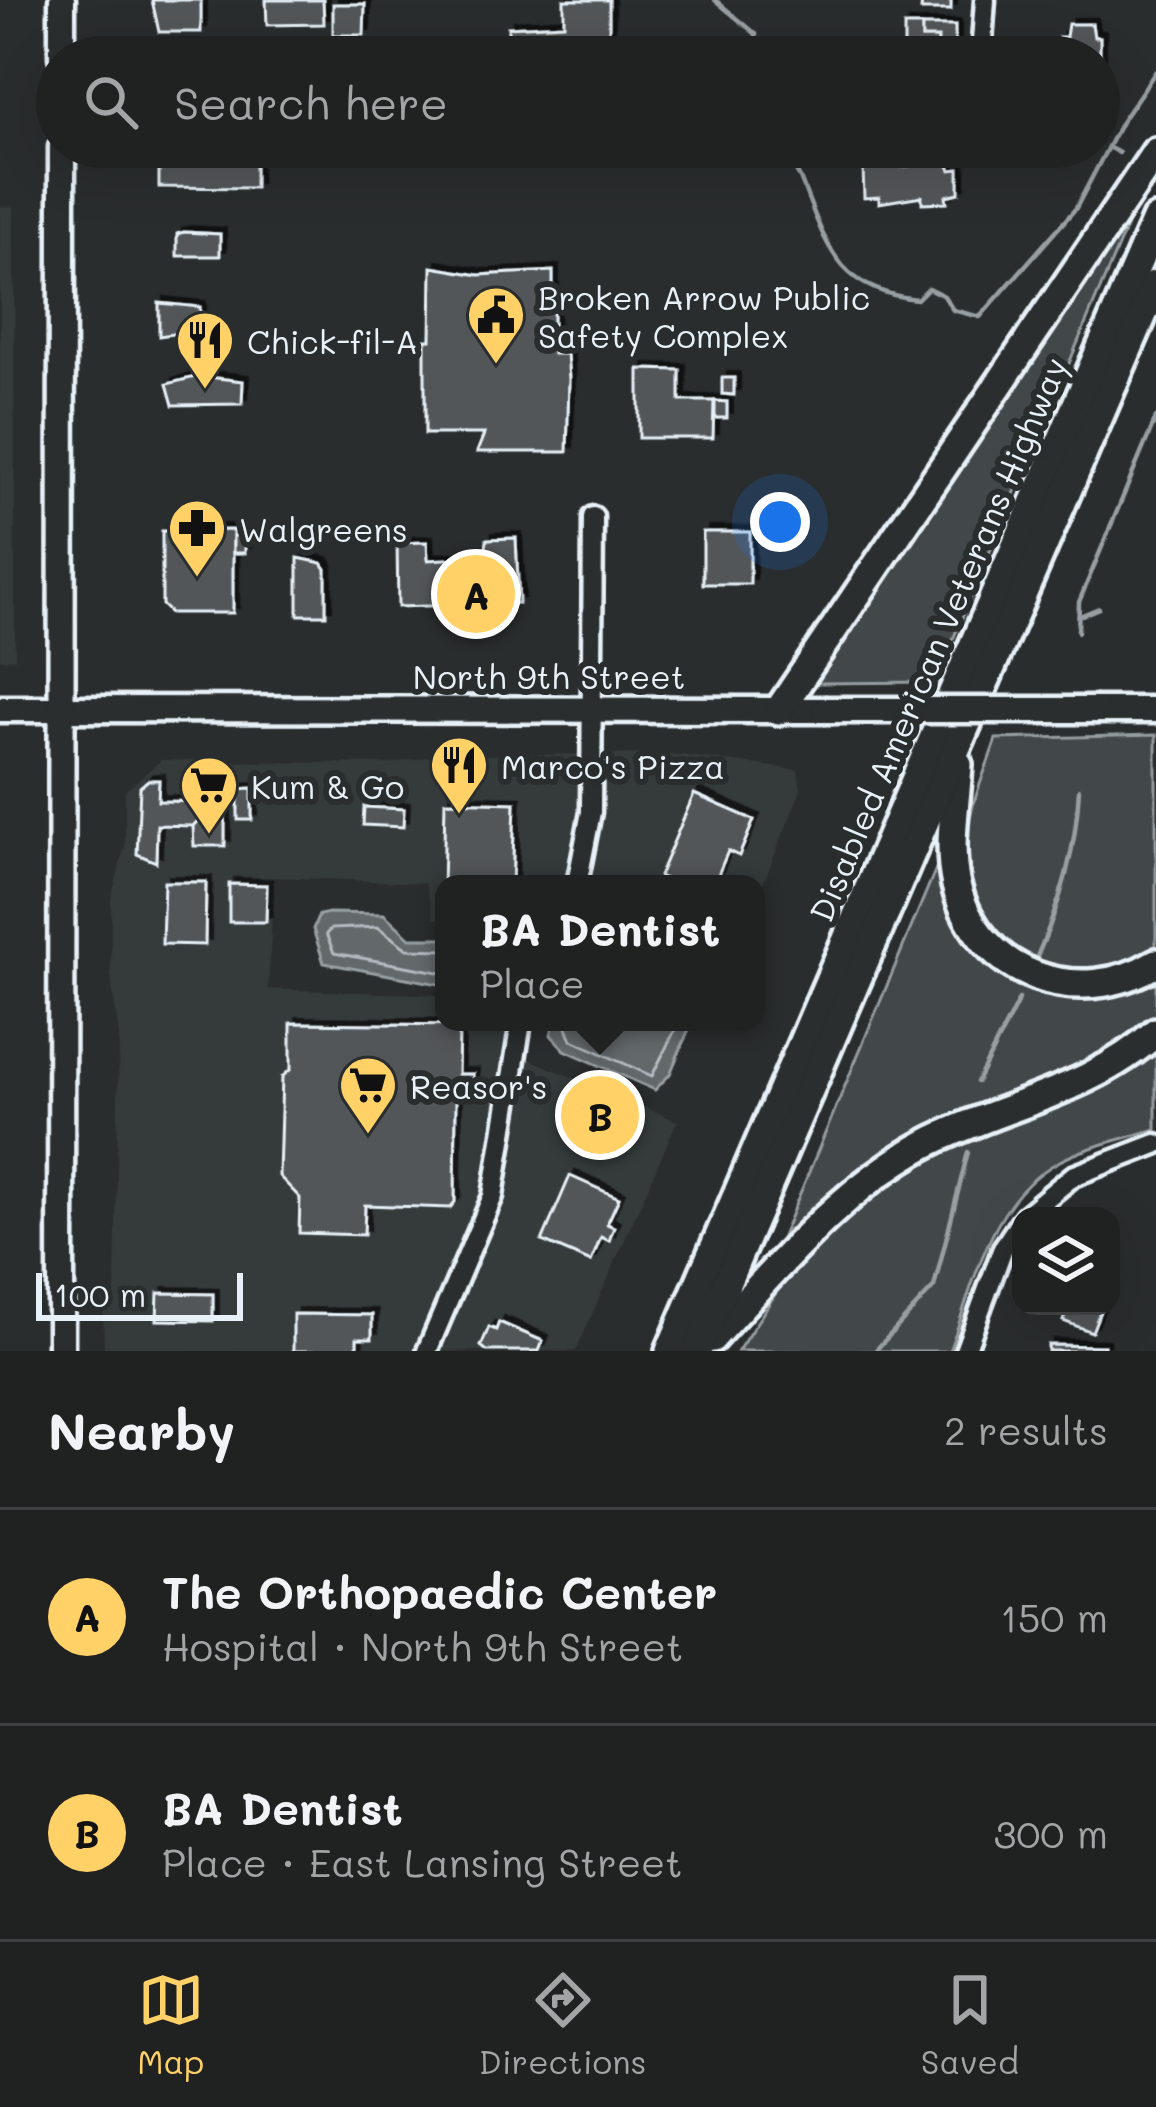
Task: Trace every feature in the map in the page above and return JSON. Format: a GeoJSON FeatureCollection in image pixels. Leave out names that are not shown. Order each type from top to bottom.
{"type":"FeatureCollection","features":[{"type":"Feature","properties":{"kind":"highway"},"geometry":{"type":"LineString","coordinates":[[779,710],[1156,152]]}},
{"type":"Feature","properties":{"kind":"highway","name":"Disabled American Veterans Highway"},"geometry":{"type":"LineString","coordinates":[[670,1351],[1156,220]]}},
{"type":"Feature","properties":{"kind":"highway","name":"Disabled American Veterans Highway"},"geometry":{"type":"LineString","coordinates":[[698,1351],[1156,284]]}},
{"type":"Feature","properties":{"kind":"highway"},"geometry":{"type":"LineString","coordinates":[[959,745],[955,880],[984,940],[1020,970],[1076,986],[1119,981],[1156,963]]}},
{"type":"Feature","properties":{"kind":"highway"},"geometry":{"type":"LineString","coordinates":[[698,1351],[801,1242],[900,1160],[982,1118],[1089,1077],[1156,1032]]}},
{"type":"Feature","properties":{"kind":"highway"},"geometry":{"type":"LineString","coordinates":[[652,1351],[713,1251]]}},
{"type":"Feature","properties":{"kind":"main road"},"geometry":{"type":"LineString","coordinates":[[62,0],[62,36]]}},
{"type":"Feature","properties":{"kind":"main road"},"geometry":{"type":"LineString","coordinates":[[61,1351],[62,168]]}},
{"type":"Feature","properties":{"kind":"main road","name":"North 9th Street"},"geometry":{"type":"LineString","coordinates":[[0,710],[1156,710]]}},
{"type":"Feature","properties":{"kind":"street"},"geometry":{"type":"LineString","coordinates":[[983,36],[986,0]]}},
{"type":"Feature","properties":{"kind":"street"},"geometry":{"type":"LineString","coordinates":[[579,875],[590,827],[593,518]]}},
{"type":"Feature","properties":{"kind":"street"},"geometry":{"type":"LineString","coordinates":[[427,1351],[494,1196],[520,1031]]}},
{"type":"Feature","properties":{"kind":"street"},"geometry":{"type":"LineString","coordinates":[[1036,1207],[1073,1175],[1156,1144]]}},
{"type":"Feature","properties":{"kind":"street"},"geometry":{"type":"LineString","coordinates":[[965,1351],[1012,1234]]}},
{"type":"Feature","properties":{"kind":"shaded area"},"geometry":{"type":"Polygon","coordinates":[[[1136,204],[935,682],[816,683],[828,658],[1136,204]]]}},
{"type":"Feature","properties":{"kind":"shaded area"},"geometry":{"type":"Polygon","coordinates":[[[0,207],[14,207],[15,659],[0,659],[0,207]]]}},
{"type":"Feature","properties":{"kind":"shaded area"},"geometry":{"type":"Polygon","coordinates":[[[1156,735],[1156,947],[1120,967],[1085,973],[1031,961],[991,926],[969,876],[969,820],[996,739],[1156,735]]]}},
{"type":"Feature","properties":{"kind":"shaded area"},"geometry":{"type":"Polygon","coordinates":[[[672,754],[798,770],[801,790],[765,879],[765,875],[435,875],[434,919],[425,883],[274,877],[268,989],[435,995],[435,1031],[511,1031],[522,1056],[677,1121],[576,1351],[104,1351],[103,1295],[115,1294],[119,1036],[111,976],[111,899],[125,846],[125,791],[161,760],[389,764],[438,755],[672,754]]]}},
{"type":"Feature","properties":{"kind":"shaded area"},"geometry":{"type":"Polygon","coordinates":[[[947,842],[946,867],[1018,977],[1156,972],[1156,1022],[1124,1051],[987,1110],[773,1258],[947,842]]]}},
{"type":"Feature","properties":{"kind":"shaded area"},"geometry":{"type":"Polygon","coordinates":[[[1156,1043],[1156,1129],[1069,1156],[1035,1178],[1016,1198],[987,1245],[949,1351],[738,1351],[789,1273],[884,1181],[1156,1043]]]}},
{"type":"Feature","properties":{"kind":"water"},"geometry":{"type":"Polygon","coordinates":[[[384,914],[410,938],[435,938],[435,983],[324,963],[313,929],[319,915],[384,914]]]}},
{"type":"Feature","properties":{"kind":"water"},"geometry":{"type":"Polygon","coordinates":[[[552,1031],[688,1031],[670,1074],[655,1090],[565,1050],[552,1031]]]}},
{"type":"Feature","properties":{"kind":"building"},"geometry":{"type":"Polygon","coordinates":[[[152,0],[201,0],[201,32],[159,32],[152,0]]]}},
{"type":"Feature","properties":{"kind":"building"},"geometry":{"type":"Polygon","coordinates":[[[266,0],[323,0],[324,24],[267,25],[266,0]]]}},
{"type":"Feature","properties":{"kind":"building"},"geometry":{"type":"Polygon","coordinates":[[[564,0],[609,0],[609,36],[508,36],[508,27],[564,24],[564,0]]]}},
{"type":"Feature","properties":{"kind":"building"},"geometry":{"type":"Polygon","coordinates":[[[922,0],[951,0],[951,10],[921,10],[922,0]]]}},
{"type":"Feature","properties":{"kind":"building"},"geometry":{"type":"Polygon","coordinates":[[[333,4],[365,4],[364,35],[333,35],[333,4]]]}},
{"type":"Feature","properties":{"kind":"building"},"geometry":{"type":"Polygon","coordinates":[[[1068,24],[1092,24],[1094,36],[1066,36],[1068,24]]]}},
{"type":"Feature","properties":{"kind":"building"},"geometry":{"type":"Polygon","coordinates":[[[904,26],[922,26],[922,36],[904,36],[904,26]]]}},
{"type":"Feature","properties":{"kind":"building"},"geometry":{"type":"Polygon","coordinates":[[[922,26],[955,26],[955,36],[922,36],[922,26]]]}},
{"type":"Feature","properties":{"kind":"building"},"geometry":{"type":"Polygon","coordinates":[[[159,168],[255,168],[255,188],[159,187],[159,168]]]}},
{"type":"Feature","properties":{"kind":"building"},"geometry":{"type":"Polygon","coordinates":[[[863,168],[959,169],[959,193],[946,196],[947,202],[922,203],[922,196],[879,203],[879,197],[864,198],[863,168]]]}},
{"type":"Feature","properties":{"kind":"building"},"geometry":{"type":"Polygon","coordinates":[[[177,234],[220,234],[220,256],[177,256],[177,234]]]}},
{"type":"Feature","properties":{"kind":"building","name":"Broken Arrow Public Safety Complex"},"geometry":{"type":"Polygon","coordinates":[[[432,267],[479,275],[553,271],[553,354],[567,354],[569,379],[567,452],[477,452],[484,434],[425,434],[425,340],[431,340],[432,267]]]}},
{"type":"Feature","properties":{"kind":"building"},"geometry":{"type":"Polygon","coordinates":[[[159,303],[200,307],[200,330],[159,336],[159,303]]]}},
{"type":"Feature","properties":{"kind":"building"},"geometry":{"type":"Polygon","coordinates":[[[639,369],[680,370],[680,401],[714,401],[713,438],[639,438],[639,369]]]}},
{"type":"Feature","properties":{"kind":"building","name":"Chick-fil-A"},"geometry":{"type":"Polygon","coordinates":[[[199,376],[243,381],[242,404],[173,405],[167,384],[199,376]]]}},
{"type":"Feature","properties":{"kind":"building"},"geometry":{"type":"Polygon","coordinates":[[[722,378],[734,378],[734,395],[722,394],[722,378]]]}},
{"type":"Feature","properties":{"kind":"building"},"geometry":{"type":"Polygon","coordinates":[[[715,401],[727,402],[727,418],[715,418],[715,401]]]}},
{"type":"Feature","properties":{"kind":"building","name":"Walgreens"},"geometry":{"type":"Polygon","coordinates":[[[233,530],[233,613],[170,613],[162,605],[162,531],[233,530]]]}},
{"type":"Feature","properties":{"kind":"building"},"geometry":{"type":"Polygon","coordinates":[[[703,532],[750,532],[750,584],[703,584],[703,532]]]}},
{"type":"Feature","properties":{"kind":"building"},"geometry":{"type":"Polygon","coordinates":[[[233,536],[245,536],[245,553],[233,553],[233,536]]]}},
{"type":"Feature","properties":{"kind":"building"},"geometry":{"type":"Polygon","coordinates":[[[516,538],[519,603],[398,607],[397,543],[427,542],[428,560],[485,557],[487,539],[516,538]]]}},
{"type":"Feature","properties":{"kind":"building"},"geometry":{"type":"Polygon","coordinates":[[[298,558],[322,563],[326,569],[326,615],[298,615],[298,558]]]}},
{"type":"Feature","properties":{"kind":"building","name":"Kum & Go"},"geometry":{"type":"Polygon","coordinates":[[[148,780],[159,780],[158,801],[210,802],[210,810],[193,826],[157,825],[156,862],[137,854],[140,787],[148,780]]]}},
{"type":"Feature","properties":{"kind":"building"},"geometry":{"type":"Polygon","coordinates":[[[252,788],[252,820],[238,820],[238,789],[252,788]]]}},
{"type":"Feature","properties":{"kind":"building"},"geometry":{"type":"Polygon","coordinates":[[[694,794],[754,820],[739,856],[728,851],[718,875],[659,875],[694,794]]]}},
{"type":"Feature","properties":{"kind":"building"},"geometry":{"type":"Polygon","coordinates":[[[445,801],[515,803],[512,875],[443,875],[445,801]]]}},
{"type":"Feature","properties":{"kind":"building"},"geometry":{"type":"Polygon","coordinates":[[[364,807],[404,809],[403,827],[363,825],[364,807]]]}},
{"type":"Feature","properties":{"kind":"building","name":"Kum & Go"},"geometry":{"type":"Polygon","coordinates":[[[210,808],[225,808],[225,846],[194,846],[193,826],[210,808]]]}},
{"type":"Feature","properties":{"kind":"building"},"geometry":{"type":"Polygon","coordinates":[[[164,882],[206,882],[205,945],[162,944],[164,882]]]}},
{"type":"Feature","properties":{"kind":"building"},"geometry":{"type":"Polygon","coordinates":[[[229,884],[267,885],[266,922],[229,922],[229,884]]]}},
{"type":"Feature","properties":{"kind":"building","name":"Reasor's"},"geometry":{"type":"Polygon","coordinates":[[[291,1023],[435,1025],[435,1031],[459,1031],[458,1074],[473,1074],[472,1095],[456,1095],[455,1202],[450,1208],[365,1205],[364,1235],[299,1233],[300,1198],[279,1176],[282,1077],[291,1069],[291,1023]]]}},
{"type":"Feature","properties":{"kind":"building"},"geometry":{"type":"Polygon","coordinates":[[[593,1089],[610,1096],[607,1105],[628,1114],[617,1140],[581,1126],[567,1108],[581,1094],[589,1098],[593,1089]]]}},
{"type":"Feature","properties":{"kind":"building"},"geometry":{"type":"Polygon","coordinates":[[[570,1176],[619,1198],[607,1224],[614,1227],[609,1241],[601,1237],[591,1262],[542,1241],[570,1176]]]}},
{"type":"Feature","properties":{"kind":"building"},"geometry":{"type":"Polygon","coordinates":[[[158,1293],[213,1294],[213,1321],[157,1320],[158,1293]]]}},
{"type":"Feature","properties":{"kind":"building"},"geometry":{"type":"Polygon","coordinates":[[[293,1314],[372,1315],[372,1338],[357,1338],[357,1351],[293,1351],[293,1314]]]}},
{"type":"Feature","properties":{"kind":"building"},"geometry":{"type":"Polygon","coordinates":[[[1065,1315],[1099,1315],[1092,1332],[1063,1321],[1065,1315]]]}},
{"type":"Feature","properties":{"kind":"building"},"geometry":{"type":"Polygon","coordinates":[[[499,1322],[543,1341],[539,1351],[487,1351],[481,1346],[489,1327],[496,1330],[499,1322]]]}},
{"type":"Feature","properties":{"kind":"building"},"geometry":{"type":"Polygon","coordinates":[[[1048,1345],[1104,1346],[1104,1351],[1048,1351],[1048,1345]]]}},
{"type":"Feature","properties":{"kind":"waterway"},"geometry":{"type":"LineString","coordinates":[[715,0],[756,36]]}},
{"type":"Feature","properties":{"kind":"waterway"},"geometry":{"type":"LineString","coordinates":[[1120,124],[1156,71]]}},
{"type":"Feature","properties":{"kind":"waterway"},"geometry":{"type":"LineString","coordinates":[[793,168],[827,243],[851,274],[868,286],[917,299],[928,288],[944,296],[953,310],[980,317],[1076,208],[1097,168]]}},
{"type":"Feature","properties":{"kind":"waterway"},"geometry":{"type":"LineString","coordinates":[[1078,632],[1079,602],[1156,418]]}},
{"type":"Feature","properties":{"kind":"waterway"},"geometry":{"type":"LineString","coordinates":[[1082,615],[1099,608]]}},
{"type":"Feature","properties":{"kind":"waterway"},"geometry":{"type":"LineString","coordinates":[[1036,959],[1066,876],[1079,789]]}},
{"type":"Feature","properties":{"kind":"waterway"},"geometry":{"type":"LineString","coordinates":[[977,1082],[1019,999]]}},
{"type":"Feature","properties":{"kind":"waterway"},"geometry":{"type":"LineString","coordinates":[[875,1351],[934,1287],[968,1152]]}},
{"type":"Feature","properties":{"kind":"place","name":"Broken Arrow Public Safety Complex"},"geometry":{"type":"Point","coordinates":[496,366]}},
{"type":"Feature","properties":{"kind":"place","name":"Chick-fil-A"},"geometry":{"type":"Point","coordinates":[205,391]}},
{"type":"Feature","properties":{"kind":"place","name":"Walgreens"},"geometry":{"type":"Point","coordinates":[197,579]}},
{"type":"Feature","properties":{"kind":"place","name":"The Orthopaedic Center"},"geometry":{"type":"Point","coordinates":[476,594]}},
{"type":"Feature","properties":{"kind":"place","name":"Marco's Pizza"},"geometry":{"type":"Point","coordinates":[459,816]}},
{"type":"Feature","properties":{"kind":"place","name":"Kum & Go"},"geometry":{"type":"Point","coordinates":[209,836]}},
{"type":"Feature","properties":{"kind":"place","name":"BA Dentist"},"geometry":{"type":"Point","coordinates":[600,1115]}},
{"type":"Feature","properties":{"kind":"place","name":"Reasor's"},"geometry":{"type":"Point","coordinates":[368,1136]}}]}
